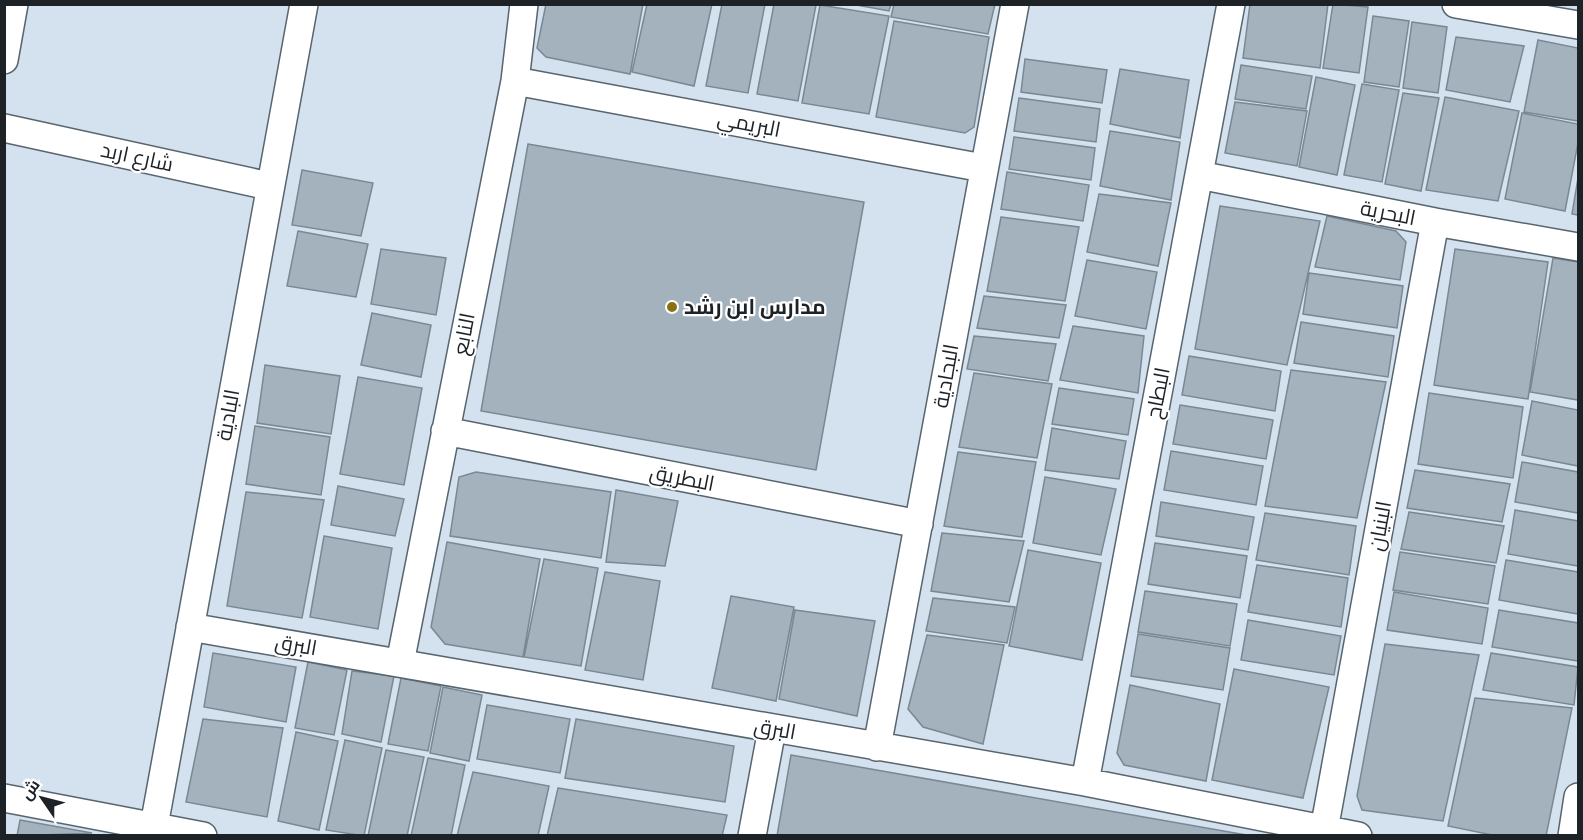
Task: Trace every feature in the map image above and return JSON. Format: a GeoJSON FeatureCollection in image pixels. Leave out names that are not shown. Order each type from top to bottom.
{"type":"FeatureCollection","features":[{"type":"Feature","properties":{"kind":"street"},"geometry":{"type":"LineString","coordinates":[[4,60],[14,4]]}},
{"type":"Feature","properties":{"kind":"street","name":"البادية"},"geometry":{"type":"LineString","coordinates":[[154,826],[304,4]]}},
{"type":"Feature","properties":{"kind":"street","name":"النابع"},"geometry":{"type":"LineString","coordinates":[[400,663],[514,81],[524,4]]}},
{"type":"Feature","properties":{"kind":"street","name":"البجادية"},"geometry":{"type":"LineString","coordinates":[[877,747],[1015,4]]}},
{"type":"Feature","properties":{"kind":"street","name":"البطاح"},"geometry":{"type":"LineString","coordinates":[[1085,782],[1231,4]]}},
{"type":"Feature","properties":{"kind":"street"},"geometry":{"type":"LineString","coordinates":[[1456,4],[1578,25]]}},
{"type":"Feature","properties":{"kind":"street","name":"البريمي"},"geometry":{"type":"LineString","coordinates":[[514,81],[983,168]]}},
{"type":"Feature","properties":{"kind":"street","name":"شارع اربد"},"geometry":{"type":"LineString","coordinates":[[4,128],[269,186]]}},
{"type":"Feature","properties":{"kind":"street","name":"البحرية"},"geometry":{"type":"LineString","coordinates":[[1199,175],[1435,222],[1578,247]]}},
{"type":"Feature","properties":{"kind":"street","name":"البنيان"},"geometry":{"type":"LineString","coordinates":[[1324,830],[1435,222]]}},
{"type":"Feature","properties":{"kind":"street","name":"البطريق"},"geometry":{"type":"LineString","coordinates":[[445,431],[919,524]]}},
{"type":"Feature","properties":{"kind":"street","name":"البرق"},"geometry":{"type":"LineString","coordinates":[[190,627],[1085,782],[1358,836]]}},
{"type":"Feature","properties":{"kind":"street"},"geometry":{"type":"LineString","coordinates":[[752,836],[772,729]]}},
{"type":"Feature","properties":{"kind":"street"},"geometry":{"type":"LineString","coordinates":[[1572,836],[1578,797]]}},
{"type":"Feature","properties":{"kind":"street"},"geometry":{"type":"LineString","coordinates":[[4,798],[203,836]]}},
{"type":"Feature","properties":{"kind":"building"},"geometry":{"type":"Polygon","coordinates":[[[546,4],[643,4],[630,74],[546,57],[537,48],[546,4]]]}},
{"type":"Feature","properties":{"kind":"building"},"geometry":{"type":"Polygon","coordinates":[[[647,4],[712,4],[694,86],[632,72],[647,4]]]}},
{"type":"Feature","properties":{"kind":"building"},"geometry":{"type":"Polygon","coordinates":[[[722,4],[765,4],[748,93],[706,86],[722,4]]]}},
{"type":"Feature","properties":{"kind":"building"},"geometry":{"type":"Polygon","coordinates":[[[774,4],[816,5],[798,101],[757,94],[774,4]]]}},
{"type":"Feature","properties":{"kind":"building"},"geometry":{"type":"Polygon","coordinates":[[[851,4],[891,4],[889,11],[851,4]]]}},
{"type":"Feature","properties":{"kind":"building"},"geometry":{"type":"Polygon","coordinates":[[[894,4],[995,4],[988,34],[891,17],[894,4]]]}},
{"type":"Feature","properties":{"kind":"building"},"geometry":{"type":"Polygon","coordinates":[[[1250,4],[1328,4],[1320,68],[1243,58],[1250,4]]]}},
{"type":"Feature","properties":{"kind":"building"},"geometry":{"type":"Polygon","coordinates":[[[1333,4],[1368,7],[1359,73],[1323,68],[1333,4]]]}},
{"type":"Feature","properties":{"kind":"building"},"geometry":{"type":"Polygon","coordinates":[[[820,5],[889,16],[869,114],[802,103],[820,5]]]}},
{"type":"Feature","properties":{"kind":"building"},"geometry":{"type":"Polygon","coordinates":[[[1373,16],[1409,21],[1399,87],[1364,82],[1373,16]]]}},
{"type":"Feature","properties":{"kind":"building"},"geometry":{"type":"Polygon","coordinates":[[[894,21],[989,37],[974,127],[965,133],[876,117],[894,21]]]}},
{"type":"Feature","properties":{"kind":"building"},"geometry":{"type":"Polygon","coordinates":[[[1412,22],[1447,27],[1438,93],[1403,88],[1412,22]]]}},
{"type":"Feature","properties":{"kind":"building"},"geometry":{"type":"Polygon","coordinates":[[[1456,37],[1524,46],[1510,102],[1446,90],[1456,37]]]}},
{"type":"Feature","properties":{"kind":"building"},"geometry":{"type":"Polygon","coordinates":[[[1538,40],[1578,48],[1578,121],[1524,112],[1538,40]]]}},
{"type":"Feature","properties":{"kind":"building"},"geometry":{"type":"Polygon","coordinates":[[[1025,59],[1107,70],[1102,103],[1021,92],[1025,59]]]}},
{"type":"Feature","properties":{"kind":"building"},"geometry":{"type":"Polygon","coordinates":[[[1241,65],[1312,76],[1306,109],[1235,99],[1241,65]]]}},
{"type":"Feature","properties":{"kind":"building"},"geometry":{"type":"Polygon","coordinates":[[[1120,69],[1189,80],[1180,138],[1110,124],[1120,69]]]}},
{"type":"Feature","properties":{"kind":"building"},"geometry":{"type":"Polygon","coordinates":[[[1316,77],[1355,85],[1337,175],[1299,167],[1316,77]]]}},
{"type":"Feature","properties":{"kind":"building"},"geometry":{"type":"Polygon","coordinates":[[[1362,84],[1399,90],[1382,182],[1344,175],[1362,84]]]}},
{"type":"Feature","properties":{"kind":"building"},"geometry":{"type":"Polygon","coordinates":[[[1403,93],[1439,98],[1421,191],[1385,184],[1403,93]]]}},
{"type":"Feature","properties":{"kind":"building"},"geometry":{"type":"Polygon","coordinates":[[[1445,97],[1519,111],[1498,201],[1426,190],[1445,97]]]}},
{"type":"Feature","properties":{"kind":"building"},"geometry":{"type":"Polygon","coordinates":[[[1019,98],[1100,109],[1096,142],[1014,131],[1019,98]]]}},
{"type":"Feature","properties":{"kind":"building"},"geometry":{"type":"Polygon","coordinates":[[[1235,102],[1307,111],[1297,166],[1225,153],[1235,102]]]}},
{"type":"Feature","properties":{"kind":"building"},"geometry":{"type":"Polygon","coordinates":[[[1522,113],[1578,124],[1578,143],[1565,211],[1505,199],[1522,113]]]}},
{"type":"Feature","properties":{"kind":"building"},"geometry":{"type":"Polygon","coordinates":[[[1110,131],[1180,142],[1171,200],[1100,186],[1110,131]]]}},
{"type":"Feature","properties":{"kind":"building"},"geometry":{"type":"Polygon","coordinates":[[[1014,137],[1095,148],[1091,180],[1009,169],[1014,137]]]}},
{"type":"Feature","properties":{"kind":"building","name":"مدارس ابن رشد"},"geometry":{"type":"Polygon","coordinates":[[[528,144],[864,202],[816,470],[481,411],[528,144]]]}},
{"type":"Feature","properties":{"kind":"building"},"geometry":{"type":"Polygon","coordinates":[[[302,170],[373,183],[361,236],[292,225],[302,170]]]}},
{"type":"Feature","properties":{"kind":"building"},"geometry":{"type":"Polygon","coordinates":[[[1007,172],[1089,185],[1083,221],[1001,209],[1007,172]]]}},
{"type":"Feature","properties":{"kind":"building"},"geometry":{"type":"Polygon","coordinates":[[[1578,178],[1578,215],[1572,214],[1578,178]]]}},
{"type":"Feature","properties":{"kind":"building"},"geometry":{"type":"Polygon","coordinates":[[[1099,194],[1171,203],[1158,266],[1087,252],[1099,194]]]}},
{"type":"Feature","properties":{"kind":"building"},"geometry":{"type":"Polygon","coordinates":[[[1220,206],[1320,221],[1287,365],[1195,349],[1220,206]]]}},
{"type":"Feature","properties":{"kind":"building"},"geometry":{"type":"Polygon","coordinates":[[[1327,216],[1396,231],[1406,242],[1400,280],[1315,267],[1327,216]]]}},
{"type":"Feature","properties":{"kind":"building"},"geometry":{"type":"Polygon","coordinates":[[[1001,217],[1079,227],[1065,301],[987,291],[1001,217]]]}},
{"type":"Feature","properties":{"kind":"building"},"geometry":{"type":"Polygon","coordinates":[[[298,231],[368,244],[356,297],[287,286],[298,231]]]}},
{"type":"Feature","properties":{"kind":"building"},"geometry":{"type":"Polygon","coordinates":[[[381,249],[446,258],[436,315],[371,304],[381,249]]]}},
{"type":"Feature","properties":{"kind":"building"},"geometry":{"type":"Polygon","coordinates":[[[1455,249],[1548,262],[1528,399],[1434,385],[1455,249]]]}},
{"type":"Feature","properties":{"kind":"building"},"geometry":{"type":"Polygon","coordinates":[[[1553,258],[1578,262],[1578,400],[1530,392],[1553,258]]]}},
{"type":"Feature","properties":{"kind":"building"},"geometry":{"type":"Polygon","coordinates":[[[1087,260],[1157,272],[1146,329],[1075,316],[1087,260]]]}},
{"type":"Feature","properties":{"kind":"building"},"geometry":{"type":"Polygon","coordinates":[[[1309,273],[1403,286],[1397,328],[1303,314],[1309,273]]]}},
{"type":"Feature","properties":{"kind":"building"},"geometry":{"type":"Polygon","coordinates":[[[984,296],[1066,305],[1059,338],[977,328],[984,296]]]}},
{"type":"Feature","properties":{"kind":"building"},"geometry":{"type":"Polygon","coordinates":[[[372,313],[431,325],[421,377],[361,365],[372,313]]]}},
{"type":"Feature","properties":{"kind":"building"},"geometry":{"type":"Polygon","coordinates":[[[1301,322],[1394,336],[1388,377],[1294,363],[1301,322]]]}},
{"type":"Feature","properties":{"kind":"building"},"geometry":{"type":"Polygon","coordinates":[[[1073,326],[1144,336],[1138,393],[1060,380],[1073,326]]]}},
{"type":"Feature","properties":{"kind":"building"},"geometry":{"type":"Polygon","coordinates":[[[974,336],[1056,344],[1048,381],[967,369],[974,336]]]}},
{"type":"Feature","properties":{"kind":"building"},"geometry":{"type":"Polygon","coordinates":[[[1189,356],[1281,371],[1275,411],[1182,395],[1189,356]]]}},
{"type":"Feature","properties":{"kind":"building"},"geometry":{"type":"Polygon","coordinates":[[[265,365],[340,376],[331,434],[257,423],[265,365]]]}},
{"type":"Feature","properties":{"kind":"building"},"geometry":{"type":"Polygon","coordinates":[[[1291,370],[1386,382],[1357,518],[1265,506],[1291,370]]]}},
{"type":"Feature","properties":{"kind":"building"},"geometry":{"type":"Polygon","coordinates":[[[974,373],[1052,384],[1037,458],[959,447],[974,373]]]}},
{"type":"Feature","properties":{"kind":"building"},"geometry":{"type":"Polygon","coordinates":[[[358,377],[422,388],[404,485],[340,474],[358,377]]]}},
{"type":"Feature","properties":{"kind":"building"},"geometry":{"type":"Polygon","coordinates":[[[1059,388],[1134,399],[1128,435],[1052,424],[1059,388]]]}},
{"type":"Feature","properties":{"kind":"building"},"geometry":{"type":"Polygon","coordinates":[[[1429,393],[1523,407],[1513,478],[1418,464],[1429,393]]]}},
{"type":"Feature","properties":{"kind":"building"},"geometry":{"type":"Polygon","coordinates":[[[1532,401],[1578,410],[1578,466],[1522,455],[1532,401]]]}},
{"type":"Feature","properties":{"kind":"building"},"geometry":{"type":"Polygon","coordinates":[[[1180,405],[1273,420],[1266,459],[1173,444],[1180,405]]]}},
{"type":"Feature","properties":{"kind":"building"},"geometry":{"type":"Polygon","coordinates":[[[255,426],[330,437],[321,495],[246,484],[255,426]]]}},
{"type":"Feature","properties":{"kind":"building"},"geometry":{"type":"Polygon","coordinates":[[[1052,428],[1126,441],[1119,479],[1045,470],[1052,428]]]}},
{"type":"Feature","properties":{"kind":"building"},"geometry":{"type":"Polygon","coordinates":[[[1171,451],[1263,466],[1256,505],[1164,490],[1171,451]]]}},
{"type":"Feature","properties":{"kind":"building"},"geometry":{"type":"Polygon","coordinates":[[[958,452],[1036,462],[1022,537],[944,526],[958,452]]]}},
{"type":"Feature","properties":{"kind":"building"},"geometry":{"type":"Polygon","coordinates":[[[1522,462],[1578,472],[1578,513],[1515,502],[1522,462]]]}},
{"type":"Feature","properties":{"kind":"building"},"geometry":{"type":"Polygon","coordinates":[[[1415,470],[1510,484],[1502,522],[1407,508],[1415,470]]]}},
{"type":"Feature","properties":{"kind":"building"},"geometry":{"type":"Polygon","coordinates":[[[476,472],[611,492],[601,558],[450,536],[459,477],[476,472]]]}},
{"type":"Feature","properties":{"kind":"building"},"geometry":{"type":"Polygon","coordinates":[[[1045,477],[1116,489],[1101,555],[1033,543],[1045,477]]]}},
{"type":"Feature","properties":{"kind":"building"},"geometry":{"type":"Polygon","coordinates":[[[338,486],[404,499],[395,536],[331,525],[338,486]]]}},
{"type":"Feature","properties":{"kind":"building"},"geometry":{"type":"Polygon","coordinates":[[[616,490],[678,501],[665,566],[606,562],[616,490]]]}},
{"type":"Feature","properties":{"kind":"building"},"geometry":{"type":"Polygon","coordinates":[[[246,492],[324,500],[302,618],[227,606],[246,492]]]}},
{"type":"Feature","properties":{"kind":"building"},"geometry":{"type":"Polygon","coordinates":[[[1161,502],[1254,517],[1248,550],[1156,536],[1161,502]]]}},
{"type":"Feature","properties":{"kind":"building"},"geometry":{"type":"Polygon","coordinates":[[[1515,510],[1578,521],[1578,566],[1508,554],[1515,510]]]}},
{"type":"Feature","properties":{"kind":"building"},"geometry":{"type":"Polygon","coordinates":[[[1409,512],[1504,526],[1496,563],[1401,549],[1409,512]]]}},
{"type":"Feature","properties":{"kind":"building"},"geometry":{"type":"Polygon","coordinates":[[[1265,513],[1356,526],[1349,575],[1256,560],[1265,513]]]}},
{"type":"Feature","properties":{"kind":"building"},"geometry":{"type":"Polygon","coordinates":[[[942,533],[1024,541],[1009,602],[931,591],[942,533]]]}},
{"type":"Feature","properties":{"kind":"building"},"geometry":{"type":"Polygon","coordinates":[[[324,536],[392,548],[378,629],[310,617],[324,536]]]}},
{"type":"Feature","properties":{"kind":"building"},"geometry":{"type":"Polygon","coordinates":[[[447,542],[540,559],[523,657],[445,644],[431,627],[447,542]]]}},
{"type":"Feature","properties":{"kind":"building"},"geometry":{"type":"Polygon","coordinates":[[[1155,543],[1247,556],[1240,598],[1148,584],[1155,543]]]}},
{"type":"Feature","properties":{"kind":"building"},"geometry":{"type":"Polygon","coordinates":[[[1028,550],[1101,563],[1082,660],[1009,646],[1028,550]]]}},
{"type":"Feature","properties":{"kind":"building"},"geometry":{"type":"Polygon","coordinates":[[[1400,552],[1495,566],[1488,604],[1393,590],[1400,552]]]}},
{"type":"Feature","properties":{"kind":"building"},"geometry":{"type":"Polygon","coordinates":[[[544,559],[598,568],[581,666],[524,657],[544,559]]]}},
{"type":"Feature","properties":{"kind":"building"},"geometry":{"type":"Polygon","coordinates":[[[1506,560],[1578,572],[1578,614],[1499,600],[1506,560]]]}},
{"type":"Feature","properties":{"kind":"building"},"geometry":{"type":"Polygon","coordinates":[[[1257,565],[1348,578],[1341,627],[1248,612],[1257,565]]]}},
{"type":"Feature","properties":{"kind":"building"},"geometry":{"type":"Polygon","coordinates":[[[605,572],[660,581],[643,680],[585,670],[605,572]]]}},
{"type":"Feature","properties":{"kind":"building"},"geometry":{"type":"Polygon","coordinates":[[[1145,591],[1237,604],[1230,646],[1138,632],[1145,591]]]}},
{"type":"Feature","properties":{"kind":"building"},"geometry":{"type":"Polygon","coordinates":[[[1394,592],[1488,608],[1482,644],[1387,630],[1394,592]]]}},
{"type":"Feature","properties":{"kind":"building"},"geometry":{"type":"Polygon","coordinates":[[[731,596],[794,607],[776,701],[712,688],[731,596]]]}},
{"type":"Feature","properties":{"kind":"building"},"geometry":{"type":"Polygon","coordinates":[[[933,598],[1015,607],[1007,643],[926,631],[933,598]]]}},
{"type":"Feature","properties":{"kind":"building"},"geometry":{"type":"Polygon","coordinates":[[[795,610],[875,621],[857,716],[779,699],[795,610]]]}},
{"type":"Feature","properties":{"kind":"building"},"geometry":{"type":"Polygon","coordinates":[[[1499,610],[1578,623],[1578,661],[1492,647],[1499,610]]]}},
{"type":"Feature","properties":{"kind":"building"},"geometry":{"type":"Polygon","coordinates":[[[1248,620],[1341,636],[1334,675],[1241,660],[1248,620]]]}},
{"type":"Feature","properties":{"kind":"building"},"geometry":{"type":"Polygon","coordinates":[[[1138,634],[1230,648],[1223,690],[1131,676],[1138,634]]]}},
{"type":"Feature","properties":{"kind":"building"},"geometry":{"type":"Polygon","coordinates":[[[927,635],[1004,645],[983,744],[923,727],[908,709],[927,635]]]}},
{"type":"Feature","properties":{"kind":"building"},"geometry":{"type":"Polygon","coordinates":[[[1385,644],[1479,655],[1443,821],[1362,810],[1357,796],[1385,644]]]}},
{"type":"Feature","properties":{"kind":"building"},"geometry":{"type":"Polygon","coordinates":[[[213,653],[296,667],[286,722],[204,707],[213,653]]]}},
{"type":"Feature","properties":{"kind":"building"},"geometry":{"type":"Polygon","coordinates":[[[1491,653],[1578,667],[1574,705],[1483,690],[1491,653]]]}},
{"type":"Feature","properties":{"kind":"building"},"geometry":{"type":"Polygon","coordinates":[[[308,662],[347,670],[334,735],[295,728],[308,662]]]}},
{"type":"Feature","properties":{"kind":"building"},"geometry":{"type":"Polygon","coordinates":[[[1234,669],[1329,687],[1303,798],[1212,780],[1234,669]]]}},
{"type":"Feature","properties":{"kind":"building"},"geometry":{"type":"Polygon","coordinates":[[[352,671],[394,676],[381,742],[342,734],[352,671]]]}},
{"type":"Feature","properties":{"kind":"building"},"geometry":{"type":"Polygon","coordinates":[[[401,678],[441,686],[428,751],[388,744],[401,678]]]}},
{"type":"Feature","properties":{"kind":"building"},"geometry":{"type":"Polygon","coordinates":[[[1130,685],[1220,704],[1206,781],[1124,765],[1117,753],[1130,685]]]}},
{"type":"Feature","properties":{"kind":"building"},"geometry":{"type":"Polygon","coordinates":[[[443,687],[482,695],[469,761],[430,753],[443,687]]]}},
{"type":"Feature","properties":{"kind":"building"},"geometry":{"type":"Polygon","coordinates":[[[1475,698],[1572,708],[1546,836],[1497,836],[1448,826],[1475,698]]]}},
{"type":"Feature","properties":{"kind":"building"},"geometry":{"type":"Polygon","coordinates":[[[487,705],[570,719],[560,773],[477,759],[487,705]]]}},
{"type":"Feature","properties":{"kind":"building"},"geometry":{"type":"Polygon","coordinates":[[[203,719],[283,728],[267,817],[186,802],[203,719]]]}},
{"type":"Feature","properties":{"kind":"building"},"geometry":{"type":"Polygon","coordinates":[[[576,719],[734,746],[725,802],[565,778],[576,719]]]}},
{"type":"Feature","properties":{"kind":"building"},"geometry":{"type":"Polygon","coordinates":[[[296,732],[338,741],[319,830],[278,821],[296,732]]]}},
{"type":"Feature","properties":{"kind":"building"},"geometry":{"type":"Polygon","coordinates":[[[345,740],[382,748],[364,836],[326,830],[345,740]]]}},
{"type":"Feature","properties":{"kind":"building"},"geometry":{"type":"Polygon","coordinates":[[[386,750],[424,757],[407,836],[368,836],[386,750]]]}},
{"type":"Feature","properties":{"kind":"building"},"geometry":{"type":"Polygon","coordinates":[[[791,755],[1252,836],[777,836],[791,755]]]}},
{"type":"Feature","properties":{"kind":"building"},"geometry":{"type":"Polygon","coordinates":[[[428,758],[465,765],[451,836],[411,836],[428,758]]]}},
{"type":"Feature","properties":{"kind":"building"},"geometry":{"type":"Polygon","coordinates":[[[473,772],[549,786],[538,836],[457,836],[473,772]]]}},
{"type":"Feature","properties":{"kind":"building"},"geometry":{"type":"Polygon","coordinates":[[[558,788],[727,815],[722,836],[547,836],[558,788]]]}},
{"type":"Feature","properties":{"kind":"building"},"geometry":{"type":"Polygon","coordinates":[[[20,820],[92,833],[17,836],[20,820]]]}},
{"type":"Feature","properties":{"kind":"place","name":"مدارس ابن رشد"},"geometry":{"type":"Point","coordinates":[672,307]}}]}
